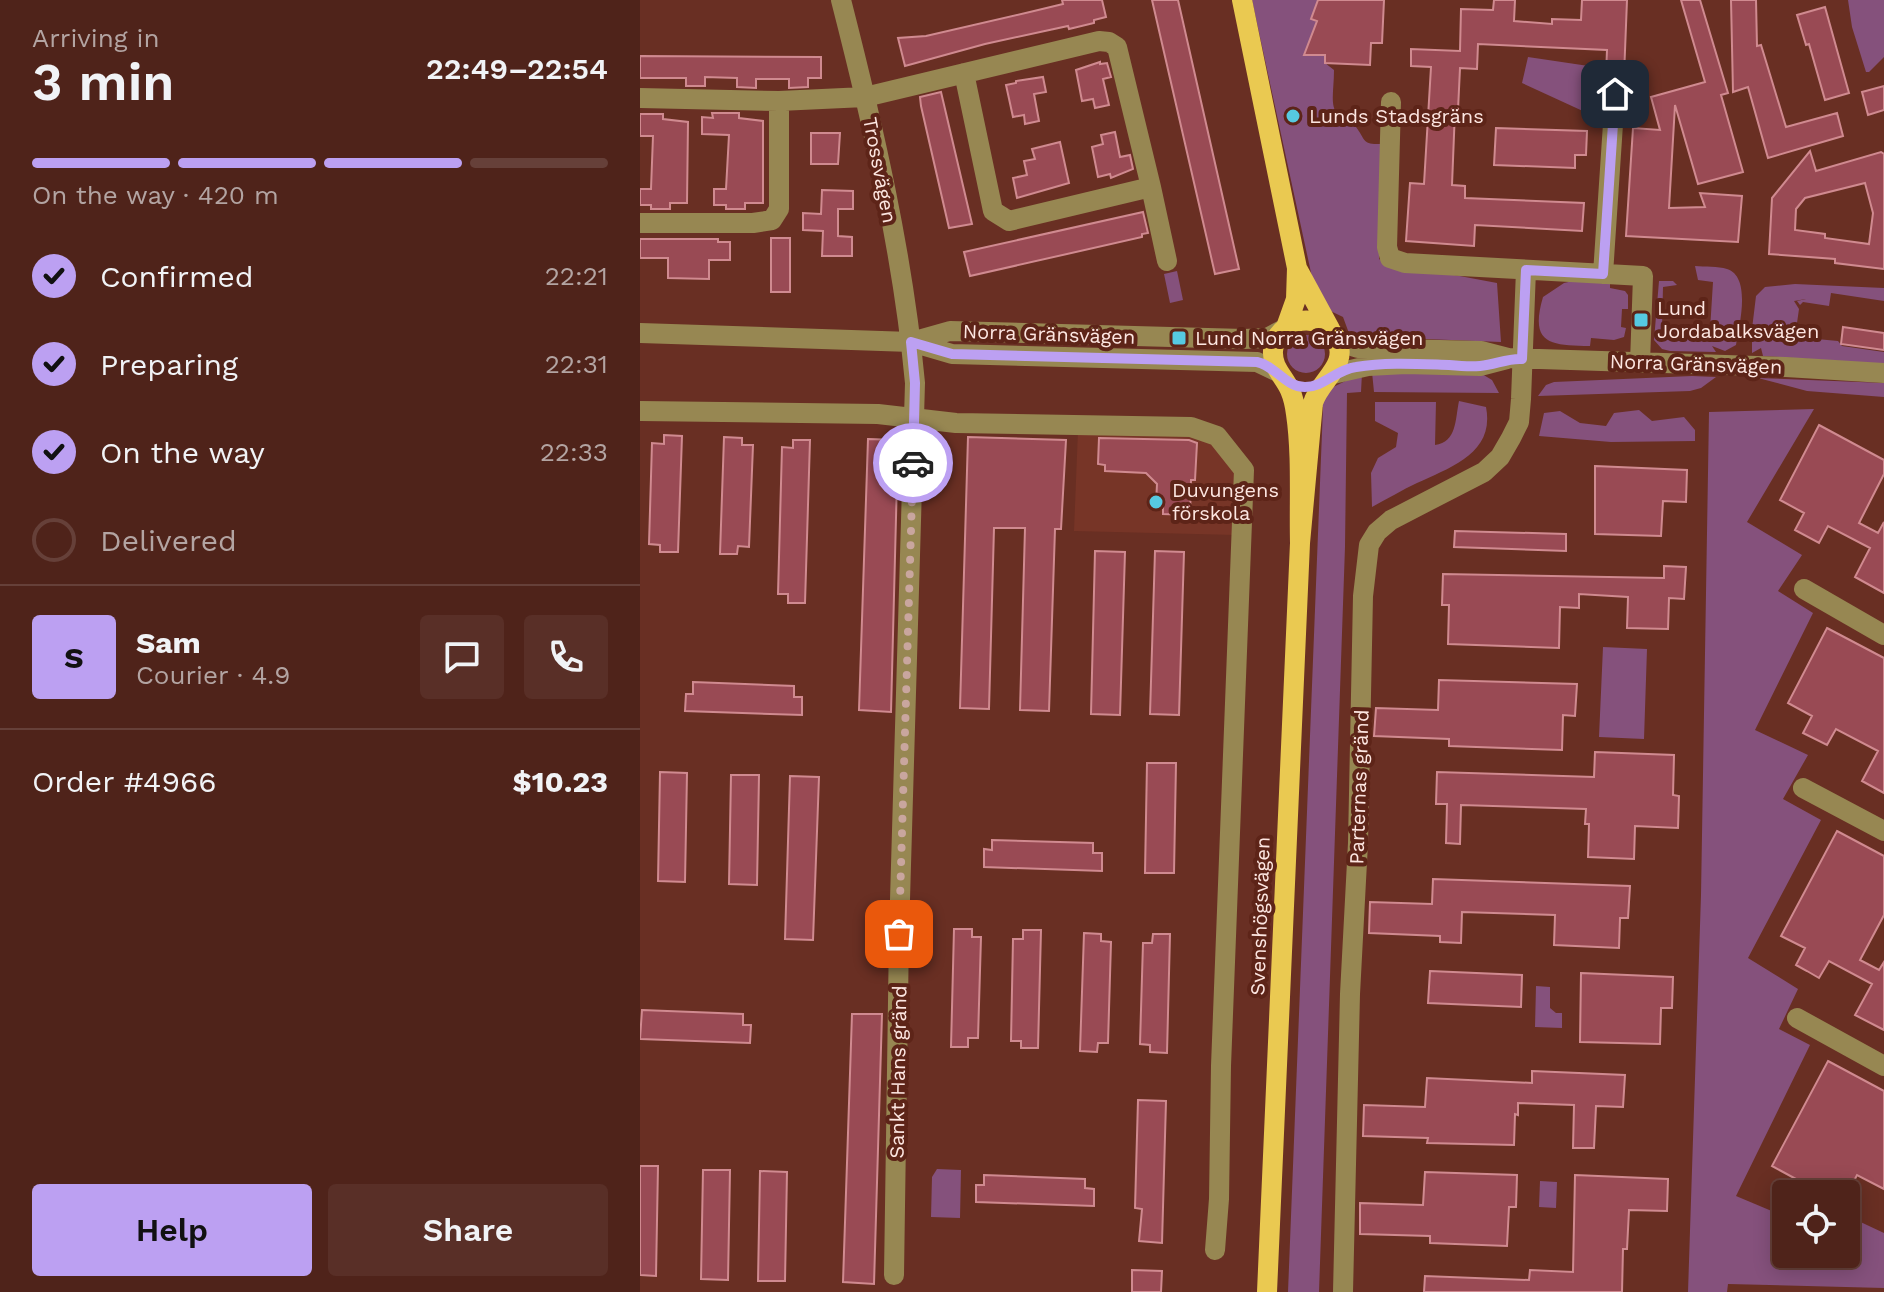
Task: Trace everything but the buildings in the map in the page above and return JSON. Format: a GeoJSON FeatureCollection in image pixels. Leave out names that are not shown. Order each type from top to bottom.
{"type":"FeatureCollection","features":[{"type":"Feature","properties":{"kind":"main road","name":"Svenshögsvägen"},"geometry":{"type":"LineString","coordinates":[[1242,0],[1297,268],[1296,299],[1273,350],[1273,361],[1293,399],[1296,417],[1300,543]]}},
{"type":"Feature","properties":{"kind":"main road","name":"Svenshögsvägen"},"geometry":{"type":"LineString","coordinates":[[1267,1292],[1300,543],[1313,403],[1340,354],[1333,334],[1297,268]]}},
{"type":"Feature","properties":{"kind":"main road"},"geometry":{"type":"LineString","coordinates":[[1284,329],[1297,322],[1313,321],[1333,334]]}},
{"type":"Feature","properties":{"kind":"main road"},"geometry":{"type":"LineString","coordinates":[[1282,376],[1304,387],[1329,378]]}},
{"type":"Feature","properties":{"kind":"street","name":"Trossvägen"},"geometry":{"type":"LineString","coordinates":[[841,0],[865,97],[896,248],[911,342]]}},
{"type":"Feature","properties":{"kind":"street"},"geometry":{"type":"LineString","coordinates":[[640,98],[779,101],[865,97],[1099,41],[1109,42],[1117,47],[1167,261]]}},
{"type":"Feature","properties":{"kind":"street"},"geometry":{"type":"LineString","coordinates":[[964,73],[993,211],[999,217],[1009,221],[1151,187]]}},
{"type":"Feature","properties":{"kind":"street"},"geometry":{"type":"LineString","coordinates":[[1603,274],[1615,94]]}},
{"type":"Feature","properties":{"kind":"street"},"geometry":{"type":"LineString","coordinates":[[640,223],[753,223],[772,220],[779,209],[779,101]]}},
{"type":"Feature","properties":{"kind":"street"},"geometry":{"type":"LineString","coordinates":[[1391,102],[1387,247],[1390,258],[1405,263],[1643,276],[1640,363]]}},
{"type":"Feature","properties":{"kind":"street","name":"Parternas gränd"},"geometry":{"type":"LineString","coordinates":[[1343,1292],[1363,596],[1369,545],[1377,532],[1391,520],[1484,472],[1500,457],[1519,422],[1515,359],[1526,270]]}},
{"type":"Feature","properties":{"kind":"street","name":"Norra Gränsvägen"},"geometry":{"type":"LineString","coordinates":[[911,342],[950,331],[1244,339],[1267,338],[1284,329]]}},
{"type":"Feature","properties":{"kind":"street","name":"Norra Gränsvägen"},"geometry":{"type":"LineString","coordinates":[[640,333],[911,342],[952,354],[1257,362],[1282,376]]}},
{"type":"Feature","properties":{"kind":"street","name":"Norra Gränsvägen"},"geometry":{"type":"LineString","coordinates":[[1333,334],[1345,344],[1358,348],[1481,351],[1515,359],[1884,373]]}},
{"type":"Feature","properties":{"kind":"street","name":"Sankt Hans gränd"},"geometry":{"type":"LineString","coordinates":[[894,1275],[899,934],[915,383],[911,342]]}},
{"type":"Feature","properties":{"kind":"street","name":"Norra Gränsvägen"},"geometry":{"type":"LineString","coordinates":[[1329,378],[1368,366],[1480,366],[1515,359]]}},
{"type":"Feature","properties":{"kind":"street"},"geometry":{"type":"LineString","coordinates":[[640,411],[878,414],[956,423],[1191,427],[1217,436],[1244,470],[1215,1250]]}},
{"type":"Feature","properties":{"kind":"street"},"geometry":{"type":"LineString","coordinates":[[1804,589],[1884,635]]}},
{"type":"Feature","properties":{"kind":"street"},"geometry":{"type":"LineString","coordinates":[[1803,788],[1884,831]]}},
{"type":"Feature","properties":{"kind":"street"},"geometry":{"type":"LineString","coordinates":[[1797,1018],[1884,1066]]}},
{"type":"Feature","properties":{"kind":"shaded area"},"geometry":{"type":"Polygon","coordinates":[[[1252,0],[1324,0],[1311,19],[1317,21],[1304,54],[1325,55],[1325,63],[1334,70],[1335,112],[1356,127],[1367,142],[1381,144],[1379,259],[1396,270],[1449,274],[1497,283],[1501,342],[1350,336],[1343,317],[1318,305],[1252,0]]]}},
{"type":"Feature","properties":{"kind":"shaded area"},"geometry":{"type":"Polygon","coordinates":[[[1848,0],[1884,0],[1884,57],[1869,72],[1866,72],[1852,27],[1848,0]]]}},
{"type":"Feature","properties":{"kind":"shaded area"},"geometry":{"type":"Polygon","coordinates":[[[1528,57],[1602,68],[1598,118],[1522,83],[1528,57]]]}},
{"type":"Feature","properties":{"kind":"shaded area"},"geometry":{"type":"Polygon","coordinates":[[[1695,266],[1727,269],[1735,274],[1739,282],[1742,303],[1736,345],[1725,351],[1712,346],[1716,352],[1670,351],[1662,349],[1654,340],[1659,281],[1673,281],[1677,285],[1663,287],[1662,328],[1710,330],[1713,282],[1698,280],[1695,266]]]}},
{"type":"Feature","properties":{"kind":"shaded area"},"geometry":{"type":"Polygon","coordinates":[[[1177,271],[1183,300],[1170,303],[1164,274],[1177,271]]]}},
{"type":"Feature","properties":{"kind":"shaded area"},"geometry":{"type":"Polygon","coordinates":[[[1610,282],[1610,288],[1625,291],[1628,309],[1622,309],[1621,327],[1626,328],[1624,337],[1614,340],[1591,338],[1590,346],[1564,345],[1554,343],[1541,333],[1539,313],[1543,297],[1564,283],[1610,282]]]}},
{"type":"Feature","properties":{"kind":"shaded area"},"geometry":{"type":"Polygon","coordinates":[[[1795,284],[1884,288],[1884,301],[1831,293],[1829,306],[1803,302],[1800,305],[1797,301],[1806,299],[1794,301],[1799,309],[1795,337],[1838,341],[1842,346],[1884,352],[1884,364],[1763,356],[1761,348],[1752,353],[1756,296],[1765,287],[1795,284]]]}},
{"type":"Feature","properties":{"kind":"shaded area"},"geometry":{"type":"Polygon","coordinates":[[[1306,335],[1319,341],[1325,354],[1319,367],[1306,373],[1293,367],[1287,354],[1293,341],[1306,335]]]}},
{"type":"Feature","properties":{"kind":"shaded area"},"geometry":{"type":"Polygon","coordinates":[[[1372,372],[1482,374],[1492,380],[1499,393],[1374,392],[1372,372]]]}},
{"type":"Feature","properties":{"kind":"shaded area"},"geometry":{"type":"Polygon","coordinates":[[[1362,373],[1361,392],[1347,393],[1345,547],[1319,1292],[1288,1292],[1323,407],[1320,406],[1329,389],[1362,373]]]}},
{"type":"Feature","properties":{"kind":"shaded area"},"geometry":{"type":"Polygon","coordinates":[[[1716,377],[1701,388],[1690,391],[1538,396],[1546,385],[1554,382],[1716,377]]]}},
{"type":"Feature","properties":{"kind":"shaded area"},"geometry":{"type":"Polygon","coordinates":[[[1758,378],[1884,383],[1884,397],[1807,391],[1758,378]]]}},
{"type":"Feature","properties":{"kind":"shaded area"},"geometry":{"type":"Polygon","coordinates":[[[1459,401],[1486,407],[1487,423],[1477,447],[1456,464],[1372,507],[1371,473],[1378,458],[1396,447],[1398,433],[1375,421],[1375,402],[1436,402],[1435,445],[1451,435],[1459,401]]]}},
{"type":"Feature","properties":{"kind":"shaded area"},"geometry":{"type":"Polygon","coordinates":[[[1814,409],[1747,522],[1802,555],[1778,591],[1813,613],[1755,730],[1808,755],[1783,799],[1821,820],[1748,958],[1798,989],[1779,1029],[1810,1045],[1736,1196],[1772,1211],[1772,1268],[1860,1268],[1860,1222],[1884,1233],[1884,1288],[1728,1284],[1727,1292],[1688,1292],[1701,895],[1709,412],[1814,409]]]}},
{"type":"Feature","properties":{"kind":"shaded area"},"geometry":{"type":"Polygon","coordinates":[[[1639,410],[1652,421],[1684,417],[1695,430],[1695,441],[1611,442],[1539,436],[1544,413],[1560,411],[1580,423],[1606,426],[1614,413],[1639,410]]]}},
{"type":"Feature","properties":{"kind":"shaded area","name":"Duvungens förskola"},"geometry":{"type":"Polygon","coordinates":[[[1078,430],[1198,432],[1219,443],[1238,474],[1236,535],[1074,531],[1078,430]]]}},
{"type":"Feature","properties":{"kind":"shaded area"},"geometry":{"type":"Polygon","coordinates":[[[1603,647],[1647,649],[1644,739],[1599,737],[1603,647]]]}},
{"type":"Feature","properties":{"kind":"shaded area"},"geometry":{"type":"Polygon","coordinates":[[[1536,986],[1550,987],[1550,1008],[1562,1013],[1562,1028],[1535,1027],[1536,986]]]}},
{"type":"Feature","properties":{"kind":"shaded area"},"geometry":{"type":"Polygon","coordinates":[[[937,1169],[961,1170],[960,1218],[931,1217],[932,1177],[937,1169]]]}},
{"type":"Feature","properties":{"kind":"shaded area"},"geometry":{"type":"Polygon","coordinates":[[[1540,1181],[1557,1182],[1556,1208],[1539,1207],[1540,1181]]]}},
{"type":"Feature","properties":{"kind":"way so far"},"geometry":{"type":"LineString","coordinates":[[899,934],[913,463]]}},
{"type":"Feature","properties":{"kind":"place","name":"Lunds Stadsgräns"},"geometry":{"type":"Point","coordinates":[1293,116]}},
{"type":"Feature","properties":{"kind":"place","name":"Lund Jordabalksvägen"},"geometry":{"type":"Point","coordinates":[1641,320]}},
{"type":"Feature","properties":{"kind":"place","name":"Lund Norra Gränsvägen"},"geometry":{"type":"Point","coordinates":[1179,338]}},
{"type":"Feature","properties":{"kind":"place","name":"Duvungens förskola"},"geometry":{"type":"Point","coordinates":[1156,502]}},
{"type":"Feature","properties":{"kind":"route"},"geometry":{"type":"LineString","coordinates":[[913,463],[915,383],[911,342],[952,354],[1257,362],[1270,366],[1291,384],[1304,387],[1316,386],[1333,374],[1355,367],[1406,364],[1480,366],[1508,358],[1522,359],[1526,270],[1603,274],[1615,94]]}}]}
